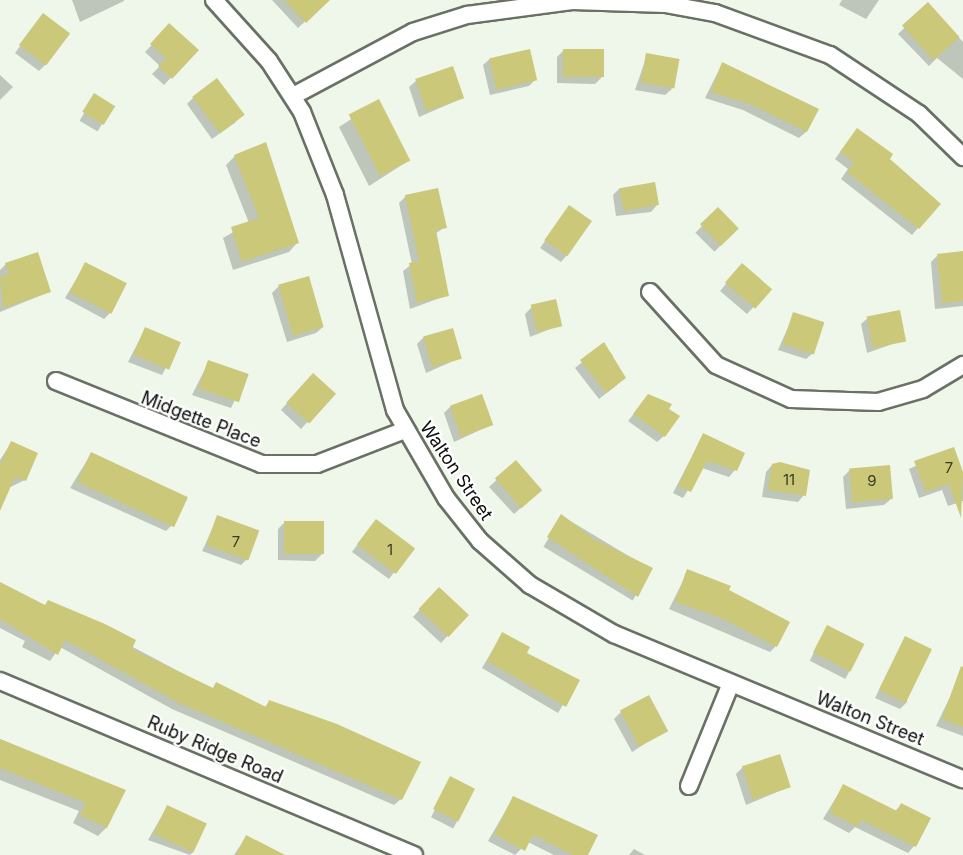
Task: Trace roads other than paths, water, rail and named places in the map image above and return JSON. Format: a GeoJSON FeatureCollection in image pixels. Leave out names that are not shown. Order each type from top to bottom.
{"type":"FeatureCollection","features":[{"type":"Feature","properties":{"kind":"street","name":"Walton Street"},"geometry":{"type":"LineString","coordinates":[[214,0],[293,96],[335,195],[384,374],[405,430],[462,520],[530,585],[614,634],[963,779]]}},
{"type":"Feature","properties":{"kind":"street"},"geometry":{"type":"LineString","coordinates":[[293,96],[413,32],[467,15],[572,1],[665,4],[716,13],[830,55],[919,114],[963,157]]}},
{"type":"Feature","properties":{"kind":"street"},"geometry":{"type":"LineString","coordinates":[[650,292],[717,365],[790,399],[878,402],[923,389],[963,365]]}},
{"type":"Feature","properties":{"kind":"street","name":"Midgette Place"},"geometry":{"type":"LineString","coordinates":[[56,381],[261,464],[317,464],[405,430]]}},
{"type":"Feature","properties":{"kind":"street","name":"Ruby Ridge Road"},"geometry":{"type":"LineString","coordinates":[[0,681],[414,855]]}},
{"type":"Feature","properties":{"kind":"street"},"geometry":{"type":"LineString","coordinates":[[689,786],[731,683]]}}]}
